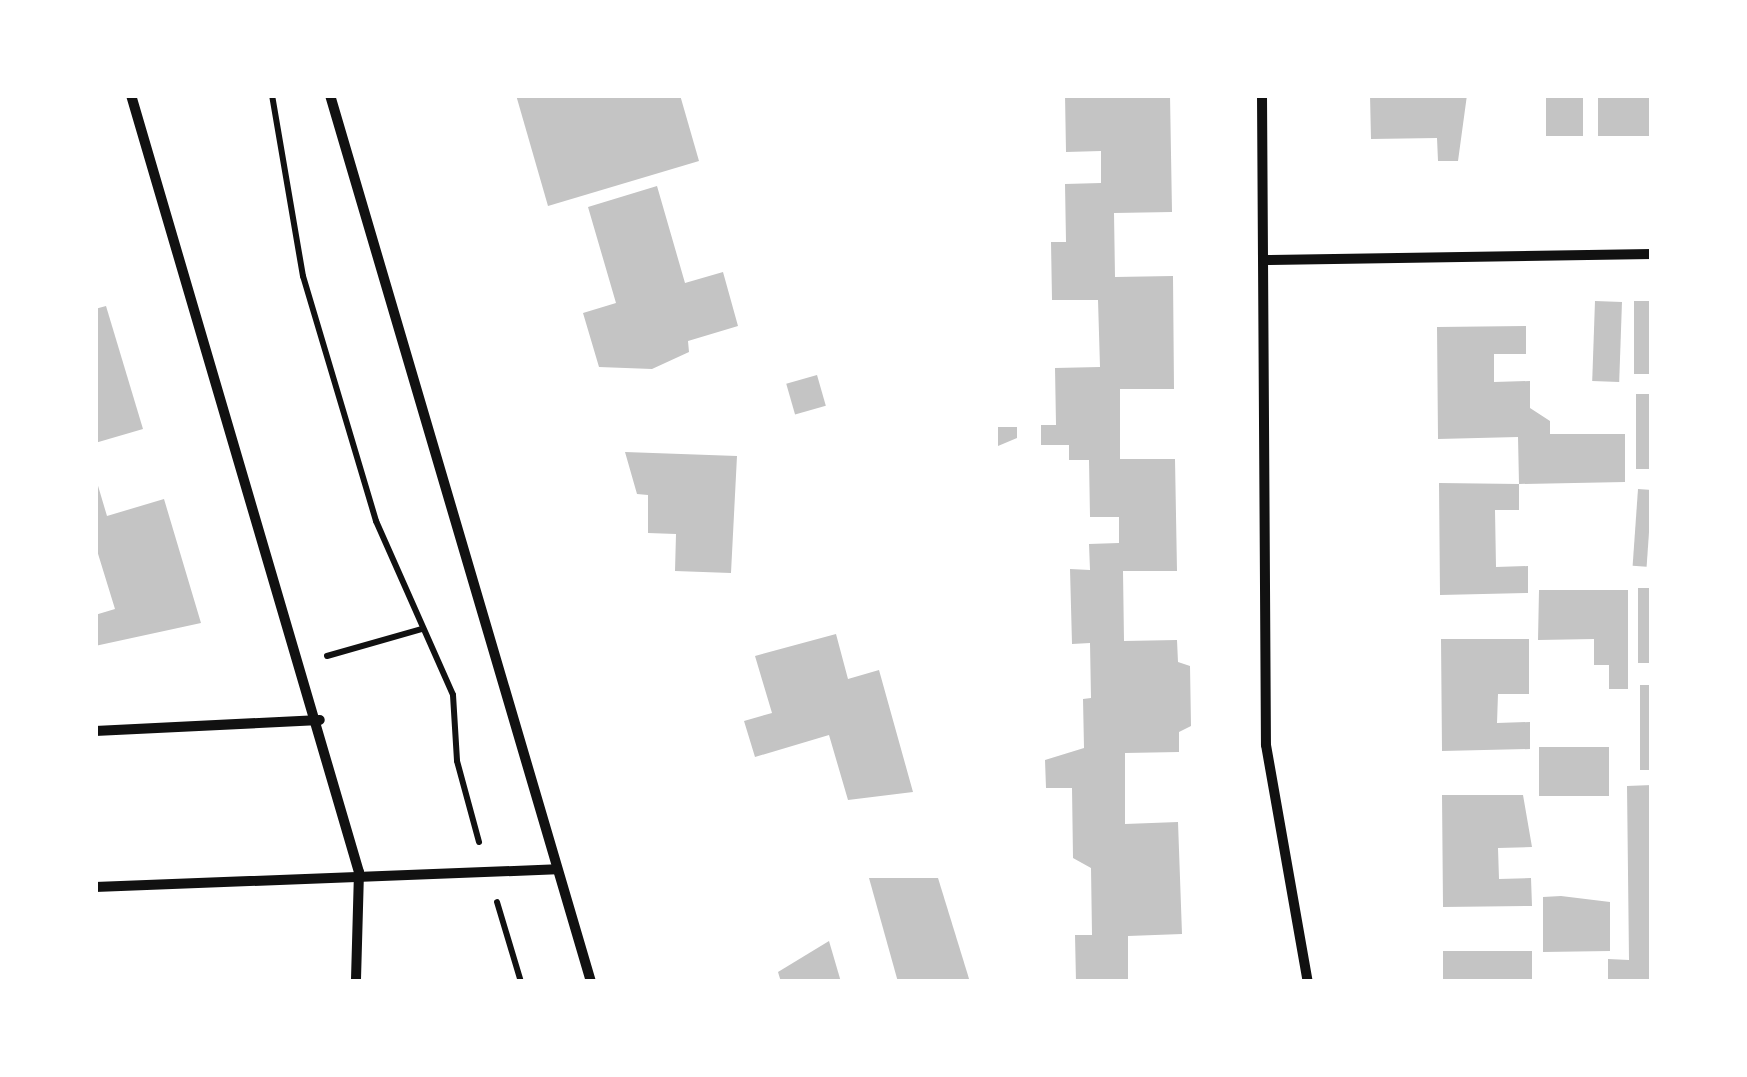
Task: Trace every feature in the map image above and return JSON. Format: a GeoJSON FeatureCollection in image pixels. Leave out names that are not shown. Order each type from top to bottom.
{"type":"FeatureCollection","features":[{"type":"Feature","properties":{"kind":"street"},"geometry":{"type":"LineString","coordinates":[[131,95],[320,720],[359,872],[356,982]]}},
{"type":"Feature","properties":{"kind":"street"},"geometry":{"type":"LineString","coordinates":[[330,95],[591,982]]}},
{"type":"Feature","properties":{"kind":"street"},"geometry":{"type":"LineString","coordinates":[[1262,95],[1266,746],[1308,982]]}},
{"type":"Feature","properties":{"kind":"street"},"geometry":{"type":"LineString","coordinates":[[1264,260],[1652,254]]}},
{"type":"Feature","properties":{"kind":"street"},"geometry":{"type":"LineString","coordinates":[[95,731],[320,720]]}},
{"type":"Feature","properties":{"kind":"street"},"geometry":{"type":"LineString","coordinates":[[95,887],[359,872],[557,869]]}},
{"type":"Feature","properties":{"kind":"path"},"geometry":{"type":"LineString","coordinates":[[272,95],[303,276],[376,521],[453,695],[457,762],[520,982]]}},
{"type":"Feature","properties":{"kind":"path"},"geometry":{"type":"LineString","coordinates":[[302,662],[422,630]]}},
{"type":"Feature","properties":{"kind":"building"},"geometry":{"type":"Polygon","coordinates":[[[516,95],[680,95],[699,161],[548,206],[516,95]]]}},
{"type":"Feature","properties":{"kind":"building"},"geometry":{"type":"Polygon","coordinates":[[[1065,95],[1170,95],[1172,212],[1114,213],[1115,277],[1173,276],[1174,389],[1120,389],[1120,459],[1175,459],[1177,571],[1123,571],[1124,641],[1177,640],[1178,662],[1190,666],[1191,726],[1179,732],[1179,752],[1125,753],[1125,824],[1178,822],[1182,934],[1128,936],[1128,982],[1076,982],[1075,935],[1092,935],[1091,868],[1073,858],[1072,788],[1046,788],[1045,760],[1084,748],[1083,699],[1091,698],[1090,643],[1072,644],[1070,569],[1090,570],[1089,544],[1119,543],[1119,517],[1090,517],[1089,460],[1069,460],[1069,445],[1041,445],[1041,425],[1056,425],[1055,368],[1100,367],[1098,300],[1052,300],[1051,242],[1066,242],[1065,184],[1101,183],[1101,151],[1066,152],[1065,95]]]}},
{"type":"Feature","properties":{"kind":"building"},"geometry":{"type":"Polygon","coordinates":[[[1370,95],[1467,95],[1458,161],[1438,161],[1437,138],[1371,139],[1370,95]]]}},
{"type":"Feature","properties":{"kind":"building"},"geometry":{"type":"Polygon","coordinates":[[[1546,95],[1583,95],[1583,136],[1546,136],[1546,95]]]}},
{"type":"Feature","properties":{"kind":"building"},"geometry":{"type":"Polygon","coordinates":[[[1598,95],[1652,95],[1652,136],[1598,136],[1598,95]]]}},
{"type":"Feature","properties":{"kind":"building"},"geometry":{"type":"Polygon","coordinates":[[[657,186],[685,283],[723,272],[738,326],[688,341],[689,352],[652,369],[599,367],[583,313],[616,303],[588,207],[657,186]]]}},
{"type":"Feature","properties":{"kind":"building"},"geometry":{"type":"Polygon","coordinates":[[[1595,301],[1622,302],[1619,382],[1592,381],[1595,301]]]}},
{"type":"Feature","properties":{"kind":"building"},"geometry":{"type":"Polygon","coordinates":[[[1634,301],[1652,301],[1652,374],[1634,374],[1634,301]]]}},
{"type":"Feature","properties":{"kind":"building"},"geometry":{"type":"Polygon","coordinates":[[[106,306],[143,429],[95,443],[95,309],[106,306]]]}},
{"type":"Feature","properties":{"kind":"building"},"geometry":{"type":"Polygon","coordinates":[[[1526,326],[1526,354],[1494,354],[1494,382],[1530,381],[1530,408],[1550,421],[1550,434],[1625,434],[1625,482],[1519,484],[1518,437],[1438,439],[1437,327],[1526,326]]]}},
{"type":"Feature","properties":{"kind":"building"},"geometry":{"type":"Polygon","coordinates":[[[817,375],[826,406],[795,415],[786,384],[817,375]]]}},
{"type":"Feature","properties":{"kind":"building"},"geometry":{"type":"Polygon","coordinates":[[[1636,394],[1652,394],[1652,469],[1636,469],[1636,394]]]}},
{"type":"Feature","properties":{"kind":"building"},"geometry":{"type":"Polygon","coordinates":[[[998,427],[1017,427],[1017,438],[998,446],[998,427]]]}},
{"type":"Feature","properties":{"kind":"building"},"geometry":{"type":"Polygon","coordinates":[[[625,452],[737,456],[731,573],[675,571],[676,534],[648,533],[648,495],[637,494],[625,452]]]}},
{"type":"Feature","properties":{"kind":"building"},"geometry":{"type":"Polygon","coordinates":[[[96,479],[107,516],[164,499],[201,623],[95,646],[95,615],[115,609],[95,544],[96,479]]]}},
{"type":"Feature","properties":{"kind":"building"},"geometry":{"type":"Polygon","coordinates":[[[1439,483],[1519,484],[1519,510],[1495,510],[1496,567],[1528,566],[1528,593],[1440,595],[1439,483]]]}},
{"type":"Feature","properties":{"kind":"building"},"geometry":{"type":"Polygon","coordinates":[[[1638,489],[1652,490],[1647,567],[1633,566],[1638,489]]]}},
{"type":"Feature","properties":{"kind":"building"},"geometry":{"type":"Polygon","coordinates":[[[1638,588],[1652,588],[1652,663],[1638,663],[1638,588]]]}},
{"type":"Feature","properties":{"kind":"building"},"geometry":{"type":"Polygon","coordinates":[[[1539,590],[1628,590],[1628,689],[1609,689],[1609,665],[1594,665],[1594,639],[1538,640],[1539,590]]]}},
{"type":"Feature","properties":{"kind":"building"},"geometry":{"type":"Polygon","coordinates":[[[836,634],[848,679],[879,670],[913,792],[848,800],[829,735],[755,757],[744,721],[772,713],[755,656],[836,634]]]}},
{"type":"Feature","properties":{"kind":"building"},"geometry":{"type":"Polygon","coordinates":[[[1441,639],[1529,639],[1529,694],[1498,694],[1497,723],[1530,722],[1530,749],[1442,751],[1441,639]]]}},
{"type":"Feature","properties":{"kind":"building"},"geometry":{"type":"Polygon","coordinates":[[[1640,685],[1652,685],[1652,770],[1640,770],[1640,685]]]}},
{"type":"Feature","properties":{"kind":"building"},"geometry":{"type":"Polygon","coordinates":[[[1539,747],[1609,747],[1609,796],[1539,796],[1539,747]]]}},
{"type":"Feature","properties":{"kind":"building"},"geometry":{"type":"Polygon","coordinates":[[[1652,785],[1652,982],[1608,979],[1608,959],[1629,960],[1627,786],[1652,785]]]}},
{"type":"Feature","properties":{"kind":"building"},"geometry":{"type":"Polygon","coordinates":[[[1442,795],[1523,795],[1532,847],[1498,848],[1499,879],[1531,878],[1532,906],[1443,907],[1442,795]]]}},
{"type":"Feature","properties":{"kind":"building"},"geometry":{"type":"Polygon","coordinates":[[[869,878],[938,878],[970,982],[898,982],[869,878]]]}},
{"type":"Feature","properties":{"kind":"building"},"geometry":{"type":"Polygon","coordinates":[[[1543,897],[1610,902],[1610,951],[1543,952],[1543,897]]]}},
{"type":"Feature","properties":{"kind":"building"},"geometry":{"type":"Polygon","coordinates":[[[829,941],[841,982],[781,982],[778,972],[829,941]]]}},
{"type":"Feature","properties":{"kind":"building"},"geometry":{"type":"Polygon","coordinates":[[[1443,951],[1532,951],[1532,982],[1443,982],[1443,951]]]}}]}
